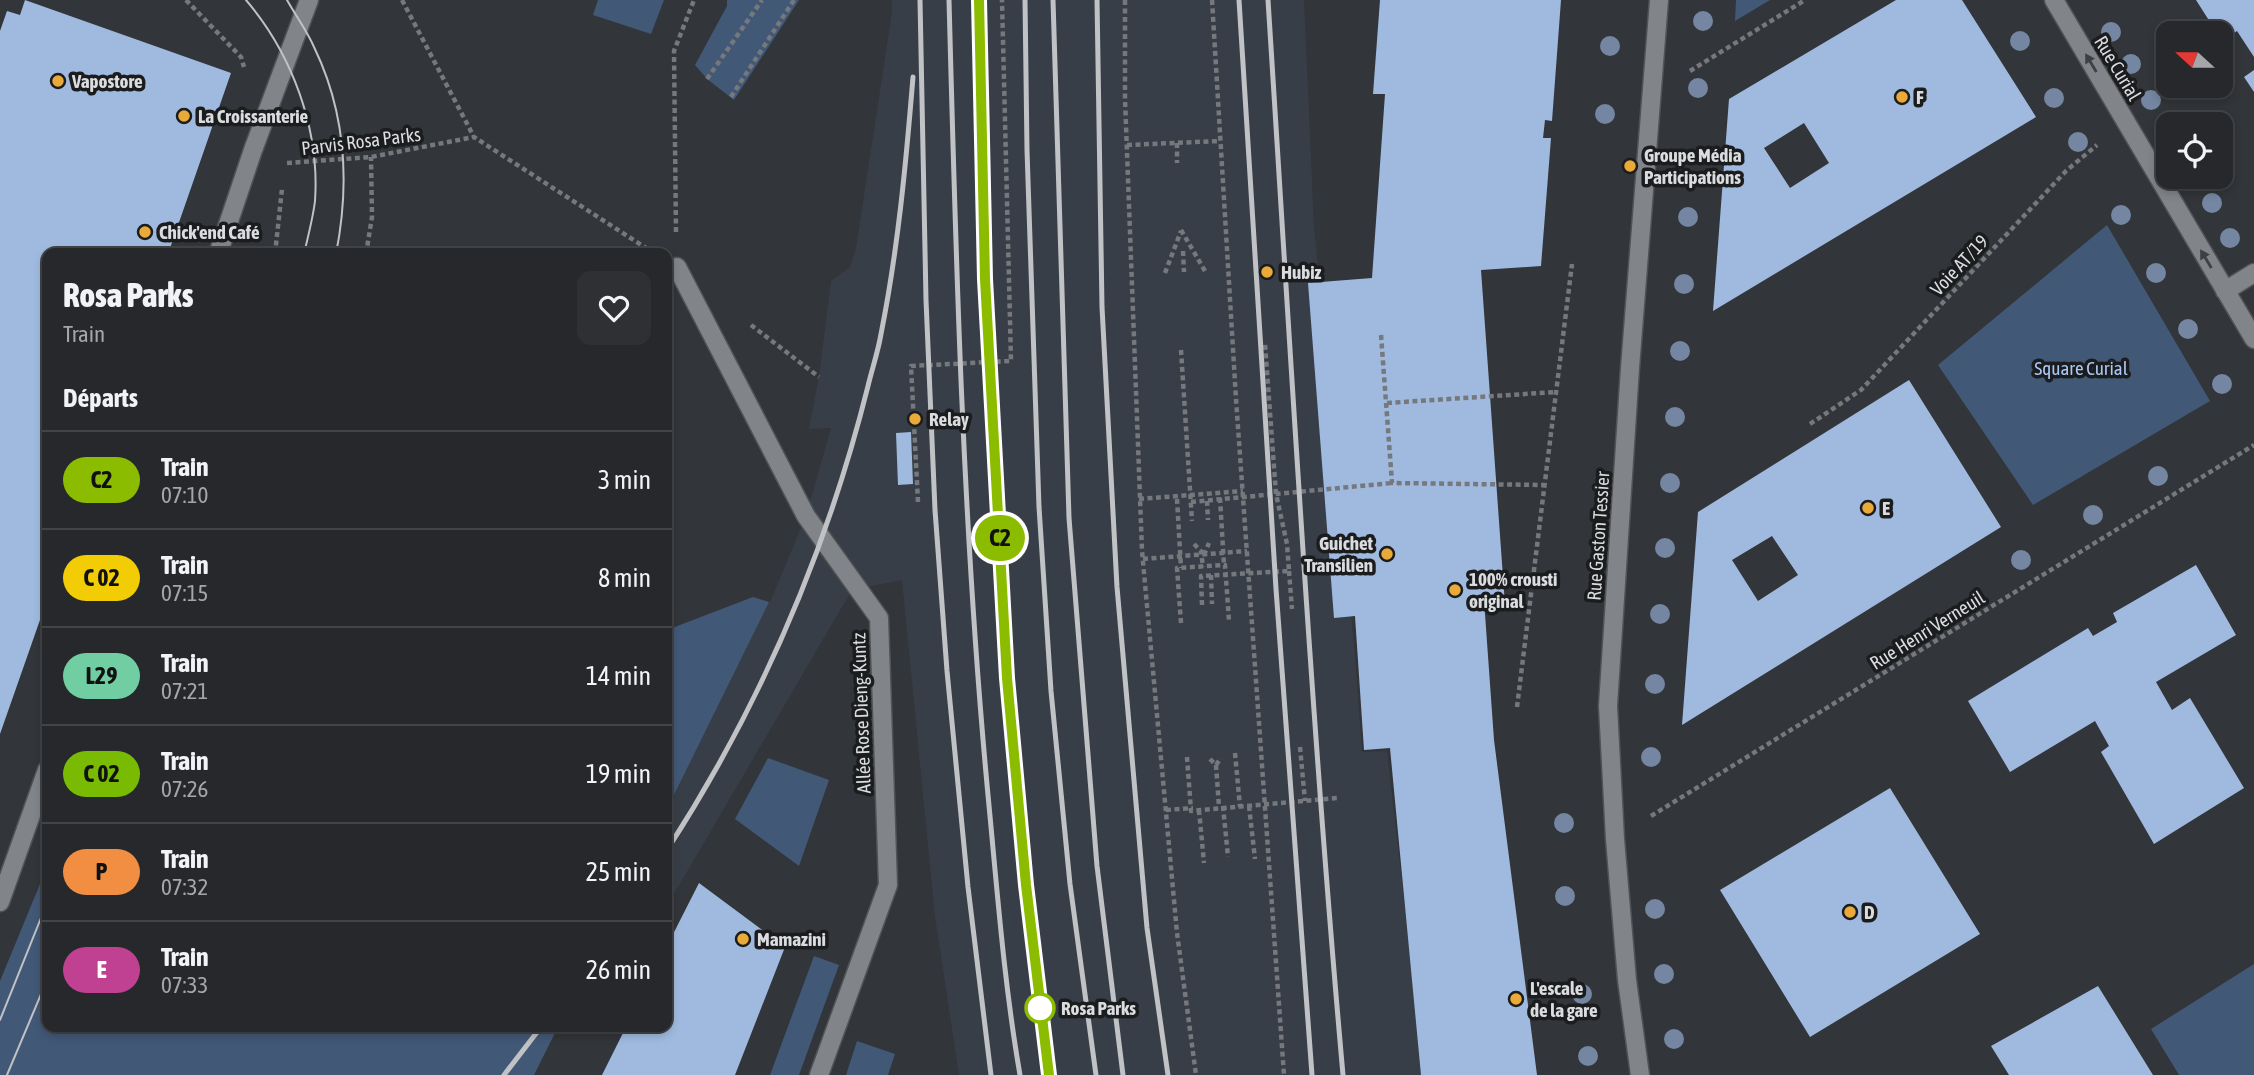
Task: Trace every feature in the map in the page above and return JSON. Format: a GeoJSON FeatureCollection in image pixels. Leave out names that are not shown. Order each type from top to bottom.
{"type":"FeatureCollection","features":[{"type":"Feature","properties":{"kind":"street"},"geometry":{"type":"LineString","coordinates":[[220,248],[309,0]]}},
{"type":"Feature","properties":{"kind":"street","name":"Rue Gaston Tessier"},"geometry":{"type":"LineString","coordinates":[[1640,1075],[1627,980],[1615,839],[1608,706],[1630,368],[1659,0]]}},
{"type":"Feature","properties":{"kind":"street","name":"Rue Curial"},"geometry":{"type":"LineString","coordinates":[[2054,0],[2254,339]]}},
{"type":"Feature","properties":{"kind":"street","name":"Allée Rose Dieng-Kuntz"},"geometry":{"type":"LineString","coordinates":[[677,267],[806,516],[879,618],[888,885],[819,1075]]}},
{"type":"Feature","properties":{"kind":"street"},"geometry":{"type":"LineString","coordinates":[[2225,291],[2254,274]]}},
{"type":"Feature","properties":{"kind":"street"},"geometry":{"type":"LineString","coordinates":[[0,902],[42,784]]}},
{"type":"Feature","properties":{"kind":"path"},"geometry":{"type":"LineString","coordinates":[[186,0],[241,57],[247,79]]}},
{"type":"Feature","properties":{"kind":"path"},"geometry":{"type":"LineString","coordinates":[[402,0],[474,137],[646,248]]}},
{"type":"Feature","properties":{"kind":"path"},"geometry":{"type":"LineString","coordinates":[[677,267],[674,51],[694,0]]}},
{"type":"Feature","properties":{"kind":"path"},"geometry":{"type":"LineString","coordinates":[[707,79],[762,0]]}},
{"type":"Feature","properties":{"kind":"path"},"geometry":{"type":"LineString","coordinates":[[731,97],[794,0]]}},
{"type":"Feature","properties":{"kind":"path"},"geometry":{"type":"LineString","coordinates":[[918,502],[911,366],[1011,361],[1002,0]]}},
{"type":"Feature","properties":{"kind":"path"},"geometry":{"type":"LineString","coordinates":[[1125,0],[1139,499],[1177,933],[1196,1075]]}},
{"type":"Feature","properties":{"kind":"path"},"geometry":{"type":"LineString","coordinates":[[1212,0],[1284,1075]]}},
{"type":"Feature","properties":{"kind":"path"},"geometry":{"type":"LineString","coordinates":[[1652,95],[1805,0]]}},
{"type":"Feature","properties":{"kind":"path","name":"Voie AT/19"},"geometry":{"type":"LineString","coordinates":[[1810,424],[1861,390],[2066,171],[2125,121]]}},
{"type":"Feature","properties":{"kind":"path","name":"Parvis Rosa Parks"},"geometry":{"type":"LineString","coordinates":[[253,150],[287,163],[371,158],[474,137]]}},
{"type":"Feature","properties":{"kind":"path"},"geometry":{"type":"LineString","coordinates":[[1127,145],[1220,141]]}},
{"type":"Feature","properties":{"kind":"path"},"geometry":{"type":"LineString","coordinates":[[1177,143],[1178,163]]}},
{"type":"Feature","properties":{"kind":"path"},"geometry":{"type":"LineString","coordinates":[[367,248],[372,217],[371,158]]}},
{"type":"Feature","properties":{"kind":"path"},"geometry":{"type":"LineString","coordinates":[[285,176],[287,163]]}},
{"type":"Feature","properties":{"kind":"path"},"geometry":{"type":"LineString","coordinates":[[276,248],[282,188]]}},
{"type":"Feature","properties":{"kind":"path"},"geometry":{"type":"LineString","coordinates":[[1165,274],[1181,230],[1205,271]]}},
{"type":"Feature","properties":{"kind":"path"},"geometry":{"type":"LineString","coordinates":[[1173,251],[1193,250]]}},
{"type":"Feature","properties":{"kind":"path"},"geometry":{"type":"LineString","coordinates":[[1182,251],[1184,272]]}},
{"type":"Feature","properties":{"kind":"path"},"geometry":{"type":"LineString","coordinates":[[1517,707],[1572,264]]}},
{"type":"Feature","properties":{"kind":"path"},"geometry":{"type":"LineString","coordinates":[[1381,335],[1392,483]]}},
{"type":"Feature","properties":{"kind":"path"},"geometry":{"type":"LineString","coordinates":[[1265,344],[1276,494],[1287,544],[1292,610]]}},
{"type":"Feature","properties":{"kind":"path"},"geometry":{"type":"LineString","coordinates":[[1181,350],[1192,521]]}},
{"type":"Feature","properties":{"kind":"path"},"geometry":{"type":"LineString","coordinates":[[1387,403],[1556,392]]}},
{"type":"Feature","properties":{"kind":"path","name":"Rue Henri Verneuil"},"geometry":{"type":"LineString","coordinates":[[1615,839],[2254,445]]}},
{"type":"Feature","properties":{"kind":"path"},"geometry":{"type":"LineString","coordinates":[[1191,502],[1392,483],[1545,485]]}},
{"type":"Feature","properties":{"kind":"path"},"geometry":{"type":"LineString","coordinates":[[1198,487],[1198,494]]}},
{"type":"Feature","properties":{"kind":"path"},"geometry":{"type":"LineString","coordinates":[[1139,499],[1243,491]]}},
{"type":"Feature","properties":{"kind":"path"},"geometry":{"type":"LineString","coordinates":[[1219,497],[1229,621]]}},
{"type":"Feature","properties":{"kind":"path"},"geometry":{"type":"LineString","coordinates":[[1177,499],[1181,568]]}},
{"type":"Feature","properties":{"kind":"path"},"geometry":{"type":"LineString","coordinates":[[1207,501],[1208,520]]}},
{"type":"Feature","properties":{"kind":"path"},"geometry":{"type":"LineString","coordinates":[[1143,559],[1247,551]]}},
{"type":"Feature","properties":{"kind":"path"},"geometry":{"type":"LineString","coordinates":[[1202,554],[1203,567]]}},
{"type":"Feature","properties":{"kind":"path"},"geometry":{"type":"LineString","coordinates":[[1181,623],[1177,568],[1224,565]]}},
{"type":"Feature","properties":{"kind":"path"},"geometry":{"type":"LineString","coordinates":[[1202,605],[1200,576],[1289,571]]}},
{"type":"Feature","properties":{"kind":"path"},"geometry":{"type":"LineString","coordinates":[[1211,575],[1212,604]]}},
{"type":"Feature","properties":{"kind":"path"},"geometry":{"type":"LineString","coordinates":[[1300,747],[1305,801]]}},
{"type":"Feature","properties":{"kind":"path"},"geometry":{"type":"LineString","coordinates":[[1234,753],[1240,807]]}},
{"type":"Feature","properties":{"kind":"path"},"geometry":{"type":"LineString","coordinates":[[1187,757],[1191,811],[1338,798]]}},
{"type":"Feature","properties":{"kind":"path"},"geometry":{"type":"LineString","coordinates":[[1216,765],[1221,758]]}},
{"type":"Feature","properties":{"kind":"path"},"geometry":{"type":"LineString","coordinates":[[1210,759],[1216,765],[1228,857]]}},
{"type":"Feature","properties":{"kind":"path"},"geometry":{"type":"LineString","coordinates":[[1166,810],[1266,803]]}},
{"type":"Feature","properties":{"kind":"path"},"geometry":{"type":"LineString","coordinates":[[1249,806],[1255,859]]}},
{"type":"Feature","properties":{"kind":"path"},"geometry":{"type":"LineString","coordinates":[[1199,810],[1204,863]]}},
{"type":"Feature","properties":{"kind":"shaded area"},"geometry":{"type":"Polygon","coordinates":[[[892,0],[1304,0],[1314,227],[1362,752],[1387,751],[1424,1075],[959,1075],[935,917],[902,580],[852,590],[672,897],[672,628],[753,597],[770,602],[806,516],[831,428],[809,429],[831,281],[850,267],[856,248],[892,0]]]}},
{"type":"Feature","properties":{"kind":"green space"},"geometry":{"type":"Polygon","coordinates":[[[598,0],[664,0],[651,34],[593,15],[598,0]]]}},
{"type":"Feature","properties":{"kind":"green space"},"geometry":{"type":"Polygon","coordinates":[[[727,0],[799,0],[734,100],[707,79],[695,65],[727,6],[727,0]]]}},
{"type":"Feature","properties":{"kind":"green space"},"geometry":{"type":"Polygon","coordinates":[[[1736,0],[1770,0],[1735,21],[1736,0]]]}},
{"type":"Feature","properties":{"kind":"green space","name":"Square Curial"},"geometry":{"type":"Polygon","coordinates":[[[2107,225],[2210,401],[2033,505],[1938,365],[2107,225]]]}},
{"type":"Feature","properties":{"kind":"green space"},"geometry":{"type":"Polygon","coordinates":[[[753,597],[769,602],[672,799],[672,628],[753,597]]]}},
{"type":"Feature","properties":{"kind":"green space"},"geometry":{"type":"Polygon","coordinates":[[[768,758],[829,780],[799,866],[735,819],[768,758]]]}},
{"type":"Feature","properties":{"kind":"green space"},"geometry":{"type":"Polygon","coordinates":[[[42,879],[42,1032],[556,1032],[534,1075],[0,1075],[0,981],[42,879]]]}},
{"type":"Feature","properties":{"kind":"green space"},"geometry":{"type":"Polygon","coordinates":[[[814,956],[839,965],[799,1075],[770,1075],[814,956]]]}},
{"type":"Feature","properties":{"kind":"green space"},"geometry":{"type":"Polygon","coordinates":[[[2254,964],[2254,1075],[2179,1075],[2151,1029],[2254,964]]]}},
{"type":"Feature","properties":{"kind":"green space"},"geometry":{"type":"Polygon","coordinates":[[[857,1041],[895,1054],[888,1075],[846,1075],[857,1041]]]}},
{"type":"Feature","properties":{"kind":"building"},"geometry":{"type":"Polygon","coordinates":[[[25,0],[231,73],[170,248],[42,248],[42,614],[0,734],[0,31],[7,11],[20,15],[25,0]]]}},
{"type":"Feature","properties":{"kind":"building"},"geometry":{"type":"Polygon","coordinates":[[[1380,0],[1561,0],[1552,121],[1545,120],[1543,138],[1551,138],[1541,266],[1481,270],[1505,605],[1484,606],[1494,740],[1537,1075],[1421,1075],[1390,748],[1364,750],[1355,616],[1334,618],[1308,283],[1372,278],[1385,94],[1373,94],[1380,0]]]}},
{"type":"Feature","properties":{"kind":"building","name":"F"},"geometry":{"type":"Polygon","coordinates":[[[1896,0],[1962,0],[2036,117],[1713,311],[1729,99],[1896,0]],[[1804,123],[1764,148],[1790,188],[1829,163],[1804,123]]]}},
{"type":"Feature","properties":{"kind":"building"},"geometry":{"type":"Polygon","coordinates":[[[2196,0],[2254,0],[2254,57],[2237,31],[2233,34],[2233,21],[2209,21],[2196,0]]]}},
{"type":"Feature","properties":{"kind":"building"},"geometry":{"type":"Polygon","coordinates":[[[2254,70],[2254,92],[2244,77],[2254,70]]]}},
{"type":"Feature","properties":{"kind":"building","name":"E"},"geometry":{"type":"Polygon","coordinates":[[[1909,380],[2001,527],[1682,725],[1698,512],[1909,380]],[[1772,536],[1732,560],[1758,601],[1798,575],[1772,536]]]}},
{"type":"Feature","properties":{"kind":"building"},"geometry":{"type":"Polygon","coordinates":[[[911,432],[913,484],[898,485],[896,433],[911,432]]]}},
{"type":"Feature","properties":{"kind":"building"},"geometry":{"type":"Polygon","coordinates":[[[2196,565],[2236,635],[2156,682],[2172,710],[2190,698],[2244,788],[2154,844],[2101,752],[2109,746],[2095,721],[2010,772],[1968,701],[2088,628],[2093,636],[2117,622],[2113,613],[2196,565]]]}},
{"type":"Feature","properties":{"kind":"building","name":"D"},"geometry":{"type":"Polygon","coordinates":[[[1890,788],[1980,934],[1810,1037],[1720,890],[1890,788]]]}},
{"type":"Feature","properties":{"kind":"building"},"geometry":{"type":"Polygon","coordinates":[[[699,883],[785,947],[735,1075],[602,1075],[624,1032],[672,1032],[672,936],[699,883]]]}},
{"type":"Feature","properties":{"kind":"building"},"geometry":{"type":"Polygon","coordinates":[[[2098,986],[2153,1075],[2009,1075],[1991,1046],[2098,986]]]}},
{"type":"Feature","properties":{"kind":"tram line"},"geometry":{"type":"LineString","coordinates":[[246,0],[277,44],[300,94],[307,120],[313,147],[315,201],[305,248]]}},
{"type":"Feature","properties":{"kind":"tram line"},"geometry":{"type":"LineString","coordinates":[[287,0],[325,72],[339,123],[344,175],[337,248]]}},
{"type":"Feature","properties":{"kind":"tram line"},"geometry":{"type":"LineString","coordinates":[[0,1020],[42,915]]}},
{"type":"Feature","properties":{"kind":"tram line"},"geometry":{"type":"LineString","coordinates":[[7,1075],[42,992]]}},
{"type":"Feature","properties":{"kind":"railway"},"geometry":{"type":"LineString","coordinates":[[920,0],[926,300],[935,510],[968,887],[991,1075]]}},
{"type":"Feature","properties":{"kind":"railway"},"geometry":{"type":"LineString","coordinates":[[949,0],[958,298],[972,597],[998,900],[1020,1075]]}},
{"type":"Feature","properties":{"kind":"railway"},"geometry":{"type":"LineString","coordinates":[[979,0],[985,279],[1007,679],[1026,885],[1049,1075]]}},
{"type":"Feature","properties":{"kind":"railway"},"geometry":{"type":"LineString","coordinates":[[1025,0],[1027,150],[1039,507],[1051,691],[1070,884],[1096,1075]]}},
{"type":"Feature","properties":{"kind":"railway"},"geometry":{"type":"LineString","coordinates":[[1053,0],[1069,518],[1097,866],[1123,1075]]}},
{"type":"Feature","properties":{"kind":"railway"},"geometry":{"type":"LineString","coordinates":[[1097,0],[1102,307],[1117,587],[1147,928],[1168,1075]]}},
{"type":"Feature","properties":{"kind":"railway"},"geometry":{"type":"LineString","coordinates":[[1239,0],[1276,589],[1312,1075]]}},
{"type":"Feature","properties":{"kind":"railway"},"geometry":{"type":"LineString","coordinates":[[1268,0],[1311,672],[1343,1075]]}},
{"type":"Feature","properties":{"kind":"railway"},"geometry":{"type":"LineString","coordinates":[[672,842],[731,741],[760,684],[787,626],[832,508],[880,341],[897,238],[913,77]]}},
{"type":"Feature","properties":{"kind":"railway"},"geometry":{"type":"LineString","coordinates":[[504,1075],[537,1032]]}},
{"type":"Feature","properties":{"kind":"train","name":"C2"},"geometry":{"type":"LineString","coordinates":[[979,0],[985,279],[1007,678],[1026,885],[1049,1075]]}},
{"type":"Feature","properties":{"kind":"place","name":"Vapostore"},"geometry":{"type":"Point","coordinates":[58,81]}},
{"type":"Feature","properties":{"kind":"place","name":"F"},"geometry":{"type":"Point","coordinates":[1902,97]}},
{"type":"Feature","properties":{"kind":"place","name":"La Croissanterie"},"geometry":{"type":"Point","coordinates":[184,116]}},
{"type":"Feature","properties":{"kind":"place","name":"Groupe Média Participations"},"geometry":{"type":"Point","coordinates":[1630,166]}},
{"type":"Feature","properties":{"kind":"place","name":"Chick'end Café"},"geometry":{"type":"Point","coordinates":[145,232]}},
{"type":"Feature","properties":{"kind":"place","name":"Hubiz"},"geometry":{"type":"Point","coordinates":[1267,272]}},
{"type":"Feature","properties":{"kind":"place","name":"Relay"},"geometry":{"type":"Point","coordinates":[915,419]}},
{"type":"Feature","properties":{"kind":"place","name":"E"},"geometry":{"type":"Point","coordinates":[1868,508]}},
{"type":"Feature","properties":{"kind":"place","name":"Guichet Transilien"},"geometry":{"type":"Point","coordinates":[1387,554]}},
{"type":"Feature","properties":{"kind":"place","name":"100% crousti original"},"geometry":{"type":"Point","coordinates":[1455,590]}},
{"type":"Feature","properties":{"kind":"place","name":"D"},"geometry":{"type":"Point","coordinates":[1850,912]}},
{"type":"Feature","properties":{"kind":"place","name":"Mamazini"},"geometry":{"type":"Point","coordinates":[743,939]}},
{"type":"Feature","properties":{"kind":"place","name":"L'escale de la gare"},"geometry":{"type":"Point","coordinates":[1516,999]}},
{"type":"Feature","properties":{"kind":"place","name":"Rosa Parks"},"geometry":{"type":"Point","coordinates":[1040,1008]}}]}
